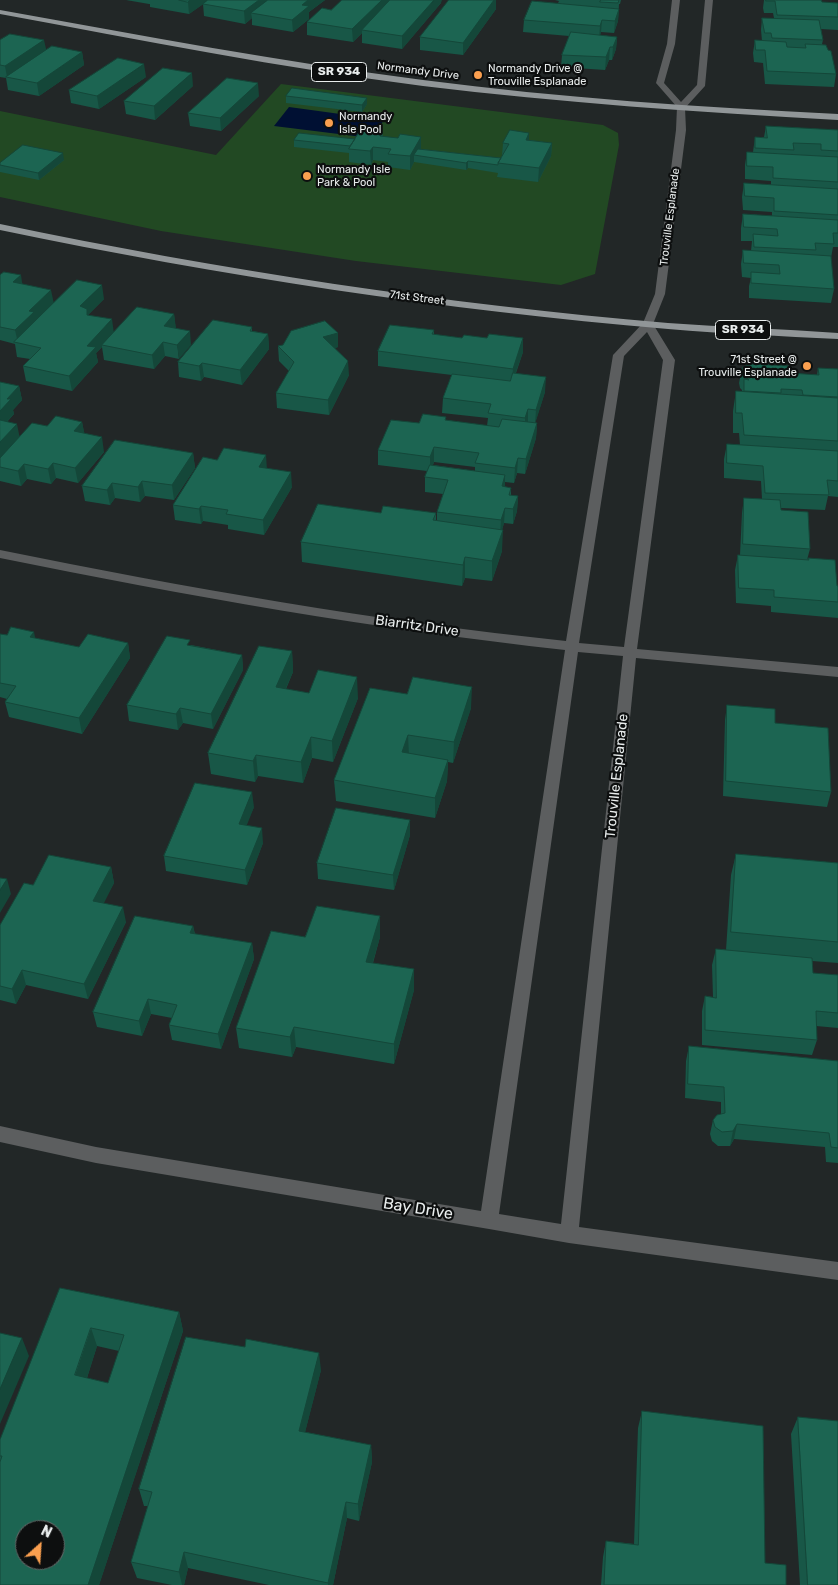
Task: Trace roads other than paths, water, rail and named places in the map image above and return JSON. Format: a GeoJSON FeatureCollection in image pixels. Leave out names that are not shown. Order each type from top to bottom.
{"type":"FeatureCollection","features":[{"type":"Feature","properties":{"kind":"main road","name":"Normandy Drive"},"geometry":{"type":"LineString","coordinates":[[0,12],[193,48],[365,76],[554,97],[838,117]]}},
{"type":"Feature","properties":{"kind":"main road","name":"71st Street"},"geometry":{"type":"LineString","coordinates":[[0,227],[133,253],[409,297],[648,324],[838,336]]}},
{"type":"Feature","properties":{"kind":"street"},"geometry":{"type":"LineString","coordinates":[[676,0],[671,44],[660,83],[681,107],[701,86],[709,0]]}},
{"type":"Feature","properties":{"kind":"street","name":"Trouville Esplanade"},"geometry":{"type":"LineString","coordinates":[[489,1221],[572,646],[619,355],[648,324],[660,294],[681,130],[681,107]]}},
{"type":"Feature","properties":{"kind":"street","name":"Trouville Esplanade"},"geometry":{"type":"LineString","coordinates":[[569,1234],[630,653],[669,360],[648,324]]}},
{"type":"Feature","properties":{"kind":"street","name":"Biarritz Drive"},"geometry":{"type":"LineString","coordinates":[[0,554],[154,586],[444,631],[630,653],[838,672]]}},
{"type":"Feature","properties":{"kind":"street","name":"Bay Drive"},"geometry":{"type":"LineString","coordinates":[[0,1134],[96,1155],[489,1221],[569,1234],[838,1271]]}},
{"type":"Feature","properties":{"kind":"water","name":"Normandy Isle Pool"},"geometry":{"type":"Polygon","coordinates":[[[289,107],[384,120],[371,138],[274,126],[289,107]]]}},
{"type":"Feature","properties":{"kind":"place","name":"Normandy Drive @ Trouville Esplanade"},"geometry":{"type":"Point","coordinates":[478,75]}},
{"type":"Feature","properties":{"kind":"place","name":"Normandy Isle Pool"},"geometry":{"type":"Point","coordinates":[329,123]}},
{"type":"Feature","properties":{"kind":"place","name":"Normandy Isle Park & Pool"},"geometry":{"type":"Point","coordinates":[307,176]}},
{"type":"Feature","properties":{"kind":"place","name":"71st Street @ Trouville Esplanade"},"geometry":{"type":"Point","coordinates":[807,366]}}]}
